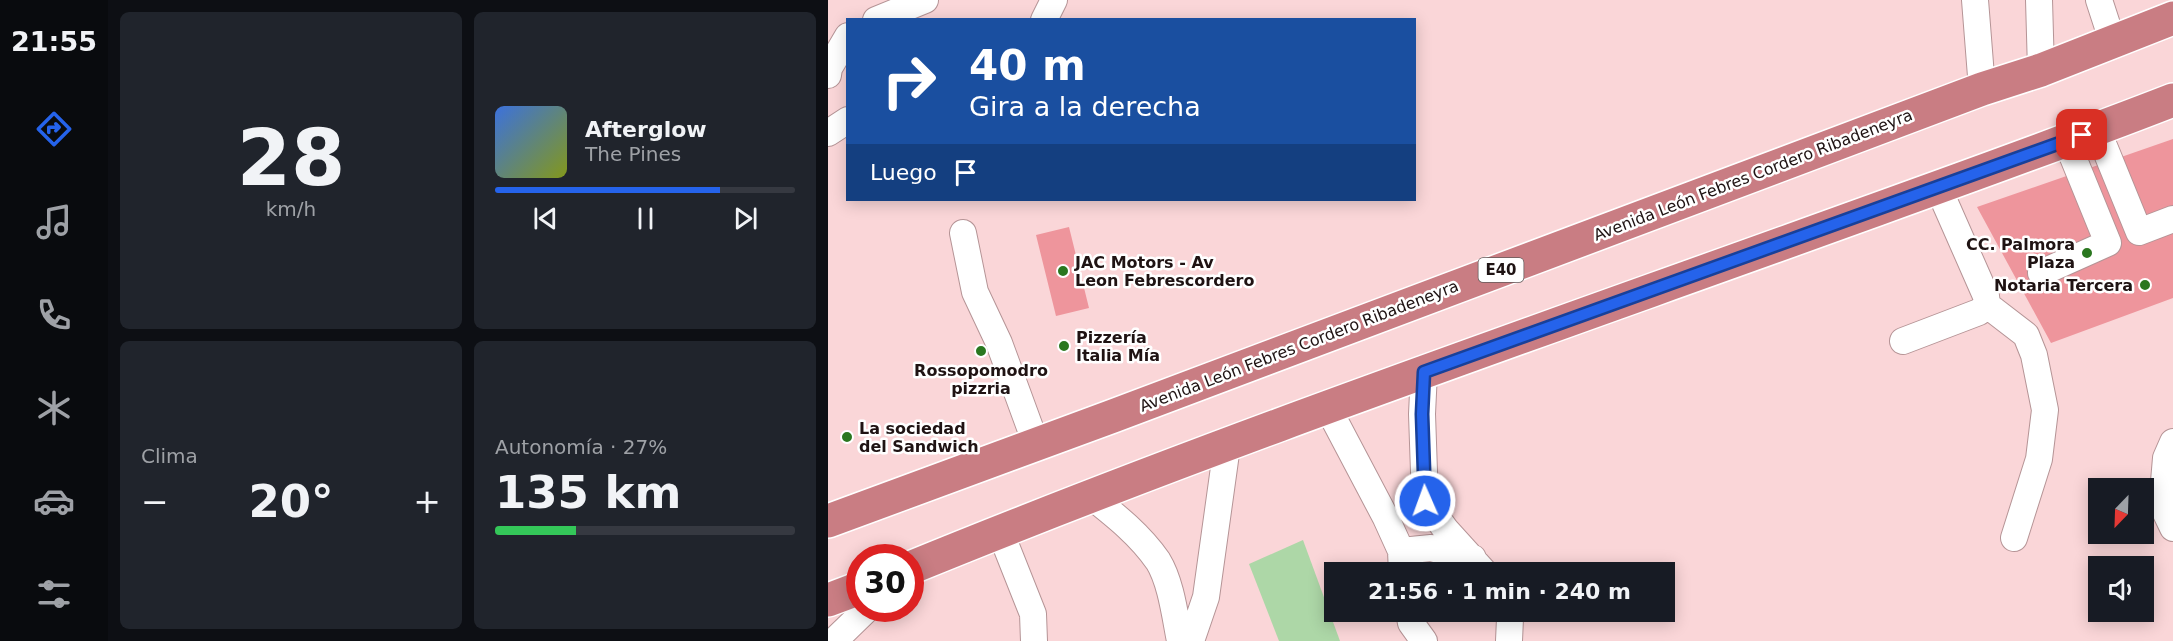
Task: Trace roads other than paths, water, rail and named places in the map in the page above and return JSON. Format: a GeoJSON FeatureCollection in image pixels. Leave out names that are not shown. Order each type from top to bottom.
{"type":"FeatureCollection","features":[{"type":"Feature","properties":{"kind":"highway","name":"Avenida León Febres Cordero Ribadeneyra"},"geometry":{"type":"LineString","coordinates":[[828,521],[1982,89],[2114,43],[2173,18]]}},
{"type":"Feature","properties":{"kind":"highway"},"geometry":{"type":"LineString","coordinates":[[924,562],[1000,531],[1424,372],[2173,100]]}},
{"type":"Feature","properties":{"kind":"highway"},"geometry":{"type":"LineString","coordinates":[[828,600],[846,593]]}},
{"type":"Feature","properties":{"kind":"street"},"geometry":{"type":"LineString","coordinates":[[881,18],[925,0]]}},
{"type":"Feature","properties":{"kind":"street"},"geometry":{"type":"LineString","coordinates":[[1045,18],[1054,0]]}},
{"type":"Feature","properties":{"kind":"street"},"geometry":{"type":"LineString","coordinates":[[1975,0],[1982,89]]}},
{"type":"Feature","properties":{"kind":"street"},"geometry":{"type":"LineString","coordinates":[[2039,0],[2041,70]]}},
{"type":"Feature","properties":{"kind":"street"},"geometry":{"type":"LineString","coordinates":[[2099,0],[2114,43]]}},
{"type":"Feature","properties":{"kind":"street"},"geometry":{"type":"LineString","coordinates":[[828,75],[846,40]]}},
{"type":"Feature","properties":{"kind":"street"},"geometry":{"type":"LineString","coordinates":[[828,133],[846,121]]}},
{"type":"Feature","properties":{"kind":"street"},"geometry":{"type":"LineString","coordinates":[[2097,129],[2139,232]]}},
{"type":"Feature","properties":{"kind":"street"},"geometry":{"type":"LineString","coordinates":[[2066,140],[2108,243]]}},
{"type":"Feature","properties":{"kind":"street"},"geometry":{"type":"LineString","coordinates":[[1938,187],[1986,296],[1987,305],[2026,335],[2034,355],[2045,410],[2039,459],[2014,538]]}},
{"type":"Feature","properties":{"kind":"street"},"geometry":{"type":"LineString","coordinates":[[2041,273],[2108,243],[2173,219]]}},
{"type":"Feature","properties":{"kind":"street"},"geometry":{"type":"LineString","coordinates":[[963,233],[975,292],[1002,351],[1035,444]]}},
{"type":"Feature","properties":{"kind":"street"},"geometry":{"type":"LineString","coordinates":[[1903,341],[1979,312],[1987,305]]}},
{"type":"Feature","properties":{"kind":"street"},"geometry":{"type":"LineString","coordinates":[[1424,372],[1422,414],[1425,501],[1446,530],[1475,562]]}},
{"type":"Feature","properties":{"kind":"street"},"geometry":{"type":"LineString","coordinates":[[1328,408],[1386,518],[1401,562],[1431,548],[1468,562]]}},
{"type":"Feature","properties":{"kind":"street"},"geometry":{"type":"LineString","coordinates":[[2173,442],[2166,458],[2162,505],[2173,528]]}},
{"type":"Feature","properties":{"kind":"street"},"geometry":{"type":"LineString","coordinates":[[1191,641],[1206,597],[1227,446]]}},
{"type":"Feature","properties":{"kind":"street"},"geometry":{"type":"LineString","coordinates":[[1092,497],[1132,530],[1159,563],[1173,603],[1180,641]]}},
{"type":"Feature","properties":{"kind":"street"},"geometry":{"type":"LineString","coordinates":[[1000,531],[1033,614],[1034,641]]}},
{"type":"Feature","properties":{"kind":"street"},"geometry":{"type":"LineString","coordinates":[[834,641],[854,622]]}},
{"type":"Feature","properties":{"kind":"street"},"geometry":{"type":"LineString","coordinates":[[1411,622],[1424,641]]}},
{"type":"Feature","properties":{"kind":"street"},"geometry":{"type":"LineString","coordinates":[[1509,624],[1526,641]]}},
{"type":"Feature","properties":{"kind":"place","name":"CC. Palmora Plaza"},"geometry":{"type":"Point","coordinates":[2087,253]}},
{"type":"Feature","properties":{"kind":"place","name":"JAC Motors - Av Leon Febrescordero"},"geometry":{"type":"Point","coordinates":[1063,271]}},
{"type":"Feature","properties":{"kind":"place","name":"Notaria Tercera"},"geometry":{"type":"Point","coordinates":[2145,285]}},
{"type":"Feature","properties":{"kind":"place","name":"Pizzería Italia Mía"},"geometry":{"type":"Point","coordinates":[1064,346]}},
{"type":"Feature","properties":{"kind":"place","name":"Rossopomodro pizzria"},"geometry":{"type":"Point","coordinates":[981,351]}},
{"type":"Feature","properties":{"kind":"place","name":"La sociedad del Sandwich"},"geometry":{"type":"Point","coordinates":[847,437]}}]}
